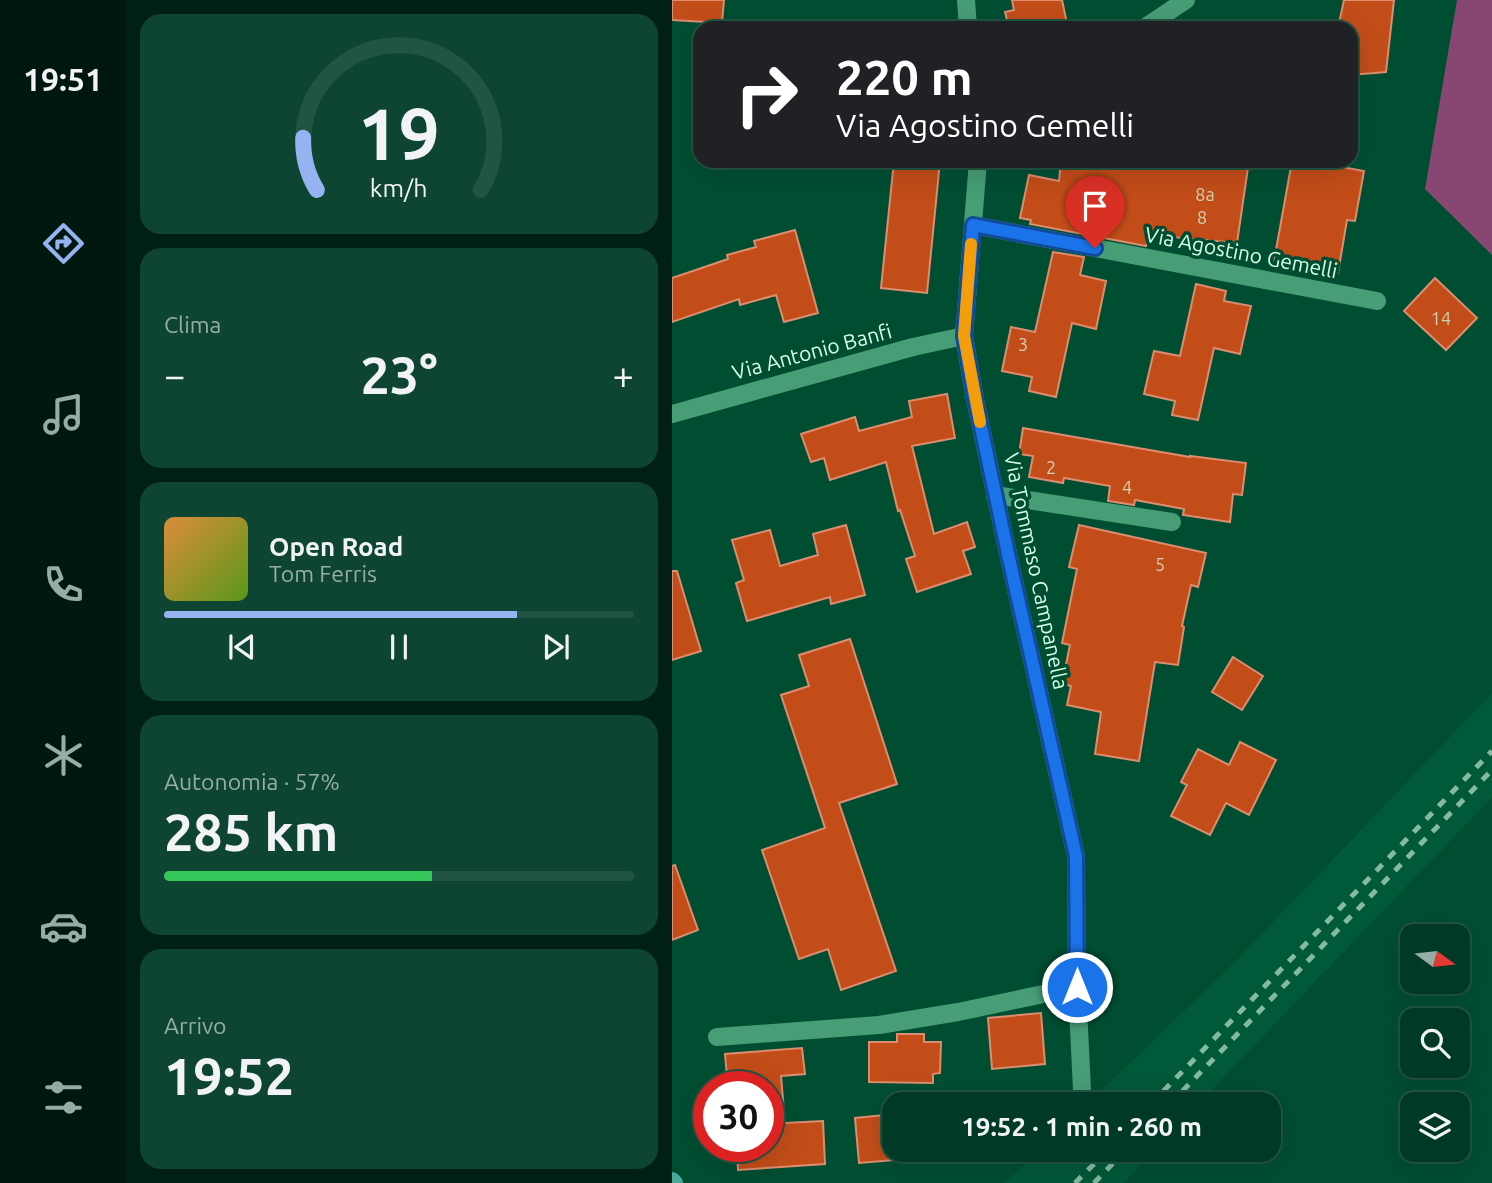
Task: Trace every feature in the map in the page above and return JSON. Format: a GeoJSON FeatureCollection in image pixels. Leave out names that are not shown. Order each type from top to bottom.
{"type":"FeatureCollection","features":[{"type":"Feature","properties":{"kind":"street"},"geometry":{"type":"LineString","coordinates":[[966,0],[968,21]]}},
{"type":"Feature","properties":{"kind":"street"},"geometry":{"type":"LineString","coordinates":[[1154,21],[1186,0]]}},
{"type":"Feature","properties":{"kind":"street","name":"Via Tommaso Campanella"},"geometry":{"type":"LineString","coordinates":[[978,168],[964,336],[995,495],[1076,856],[1077,987],[1082,1090]]}},
{"type":"Feature","properties":{"kind":"street","name":"Via Agostino Gemelli"},"geometry":{"type":"LineString","coordinates":[[973,225],[1377,302]]}},
{"type":"Feature","properties":{"kind":"street","name":"Via Antonio Banfi"},"geometry":{"type":"LineString","coordinates":[[672,414],[913,347],[964,336]]}},
{"type":"Feature","properties":{"kind":"street"},"geometry":{"type":"LineString","coordinates":[[995,495],[1172,523]]}},
{"type":"Feature","properties":{"kind":"street"},"geometry":{"type":"LineString","coordinates":[[716,1037],[879,1025],[958,1012],[1077,987]]}},
{"type":"Feature","properties":{"kind":"shaded area"},"geometry":{"type":"Polygon","coordinates":[[[1457,0],[1492,0],[1492,255],[1425,189],[1457,0]]]}},
{"type":"Feature","properties":{"kind":"shaded area"},"geometry":{"type":"Polygon","coordinates":[[[1492,693],[1492,797],[1209,1092],[1100,1092],[1233,964],[1492,693]]]}},
{"type":"Feature","properties":{"kind":"shaded area"},"geometry":{"type":"Polygon","coordinates":[[[1027,1162],[1143,1162],[1123,1183],[1005,1183],[1027,1162]]]}},
{"type":"Feature","properties":{"kind":"building"},"geometry":{"type":"Polygon","coordinates":[[[672,0],[724,0],[722,21],[672,20],[672,0]]]}},
{"type":"Feature","properties":{"kind":"building"},"geometry":{"type":"Polygon","coordinates":[[[1012,0],[1062,0],[1066,21],[1007,21],[1005,12],[1014,10],[1012,0]]]}},
{"type":"Feature","properties":{"kind":"building"},"geometry":{"type":"Polygon","coordinates":[[[1344,0],[1394,0],[1386,72],[1358,74],[1358,21],[1340,21],[1344,0]]]}},
{"type":"Feature","properties":{"kind":"building"},"geometry":{"type":"Polygon","coordinates":[[[893,168],[939,168],[927,293],[881,288],[893,168]]]}},
{"type":"Feature","properties":{"kind":"building"},"geometry":{"type":"Polygon","coordinates":[[[1060,168],[1248,168],[1237,243],[1161,236],[1160,240],[1148,238],[1146,246],[1030,224],[1031,220],[1020,218],[1029,175],[1059,181],[1060,168]]]}},
{"type":"Feature","properties":{"kind":"building"},"geometry":{"type":"Polygon","coordinates":[[[1291,168],[1348,168],[1364,171],[1355,221],[1347,220],[1338,273],[1274,261],[1291,168]]]}},
{"type":"Feature","properties":{"kind":"building"},"geometry":{"type":"Polygon","coordinates":[[[795,230],[818,313],[784,322],[776,295],[740,305],[739,299],[672,322],[672,278],[728,259],[727,255],[756,247],[754,241],[795,230]]]}},
{"type":"Feature","properties":{"kind":"building"},"geometry":{"type":"Polygon","coordinates":[[[1053,252],[1084,257],[1080,275],[1106,281],[1096,329],[1072,323],[1056,397],[1029,391],[1032,377],[1002,371],[1011,327],[1035,332],[1053,252]]]}},
{"type":"Feature","properties":{"kind":"building"},"geometry":{"type":"Polygon","coordinates":[[[1435,278],[1477,318],[1446,350],[1404,311],[1435,278]]]}},
{"type":"Feature","properties":{"kind":"building"},"geometry":{"type":"Polygon","coordinates":[[[1196,284],[1226,291],[1224,301],[1251,306],[1240,354],[1214,348],[1198,420],[1172,415],[1175,401],[1144,394],[1154,351],[1180,356],[1196,284]]]}},
{"type":"Feature","properties":{"kind":"building"},"geometry":{"type":"Polygon","coordinates":[[[947,394],[955,438],[912,446],[934,534],[967,522],[975,547],[963,551],[971,574],[917,592],[906,559],[915,556],[900,510],[898,511],[886,462],[830,480],[824,458],[811,462],[801,434],[855,417],[859,431],[912,417],[909,401],[947,394]]]}},
{"type":"Feature","properties":{"kind":"building"},"geometry":{"type":"Polygon","coordinates":[[[1023,428],[1190,457],[1246,463],[1242,495],[1233,494],[1230,522],[1183,515],[1184,509],[1135,500],[1134,505],[1108,501],[1110,486],[1064,478],[1063,483],[1029,477],[1033,456],[1019,454],[1023,428]]]}},
{"type":"Feature","properties":{"kind":"building"},"geometry":{"type":"Polygon","coordinates":[[[846,525],[865,595],[831,604],[830,597],[747,621],[736,583],[744,580],[732,540],[770,530],[780,566],[818,555],[813,534],[846,525]]]}},
{"type":"Feature","properties":{"kind":"building"},"geometry":{"type":"Polygon","coordinates":[[[1079,525],[1206,553],[1198,587],[1191,585],[1182,626],[1178,665],[1155,662],[1139,761],[1095,754],[1101,712],[1067,705],[1071,686],[1062,684],[1070,645],[1062,643],[1077,569],[1069,567],[1079,525]]]}},
{"type":"Feature","properties":{"kind":"building"},"geometry":{"type":"Polygon","coordinates":[[[672,571],[677,571],[701,651],[672,660],[672,571]]]}},
{"type":"Feature","properties":{"kind":"building"},"geometry":{"type":"Polygon","coordinates":[[[850,639],[897,784],[839,803],[896,971],[841,990],[828,949],[799,959],[762,850],[825,828],[781,695],[809,686],[799,655],[850,639]]]}},
{"type":"Feature","properties":{"kind":"building"},"geometry":{"type":"Polygon","coordinates":[[[1233,657],[1263,676],[1242,710],[1212,692],[1233,657]]]}},
{"type":"Feature","properties":{"kind":"building"},"geometry":{"type":"Polygon","coordinates":[[[1240,742],[1276,760],[1249,815],[1226,803],[1210,835],[1171,816],[1187,785],[1181,782],[1198,749],[1229,765],[1240,742]]]}},
{"type":"Feature","properties":{"kind":"building"},"geometry":{"type":"Polygon","coordinates":[[[675,865],[698,930],[672,940],[672,866],[675,865]]]}},
{"type":"Feature","properties":{"kind":"building"},"geometry":{"type":"Polygon","coordinates":[[[1041,1013],[1045,1064],[992,1069],[988,1018],[1041,1013]]]}},
{"type":"Feature","properties":{"kind":"building"},"geometry":{"type":"Polygon","coordinates":[[[897,1034],[924,1034],[924,1042],[941,1042],[940,1073],[933,1074],[933,1083],[869,1082],[869,1042],[897,1042],[897,1034]]]}},
{"type":"Feature","properties":{"kind":"building"},"geometry":{"type":"Polygon","coordinates":[[[802,1048],[805,1074],[784,1076],[784,1071],[726,1071],[725,1054],[802,1048]]]}},
{"type":"Feature","properties":{"kind":"building"},"geometry":{"type":"Polygon","coordinates":[[[784,1111],[785,1123],[823,1121],[825,1164],[738,1170],[738,1162],[784,1162],[784,1111]]]}},
{"type":"Feature","properties":{"kind":"building"},"geometry":{"type":"Polygon","coordinates":[[[882,1115],[882,1161],[859,1163],[855,1118],[882,1115]]]}},
{"type":"Feature","properties":{"kind":"railway"},"geometry":{"type":"LineString","coordinates":[[1163,1092],[1492,751]]}},
{"type":"Feature","properties":{"kind":"railway"},"geometry":{"type":"LineString","coordinates":[[1182,1092],[1492,770]]}},
{"type":"Feature","properties":{"kind":"railway"},"geometry":{"type":"LineString","coordinates":[[1075,1183],[1096,1162]]}},
{"type":"Feature","properties":{"kind":"railway"},"geometry":{"type":"LineString","coordinates":[[1094,1183],[1114,1162]]}},
{"type":"Feature","properties":{"kind":"slow traffic"},"geometry":{"type":"LineString","coordinates":[[971,244],[964,336],[980,422]]}},
{"type":"Feature","properties":{"kind":"route"},"geometry":{"type":"LineString","coordinates":[[1077,987],[1076,856],[1008,554],[964,336],[973,225],[1095,248]]}}]}
